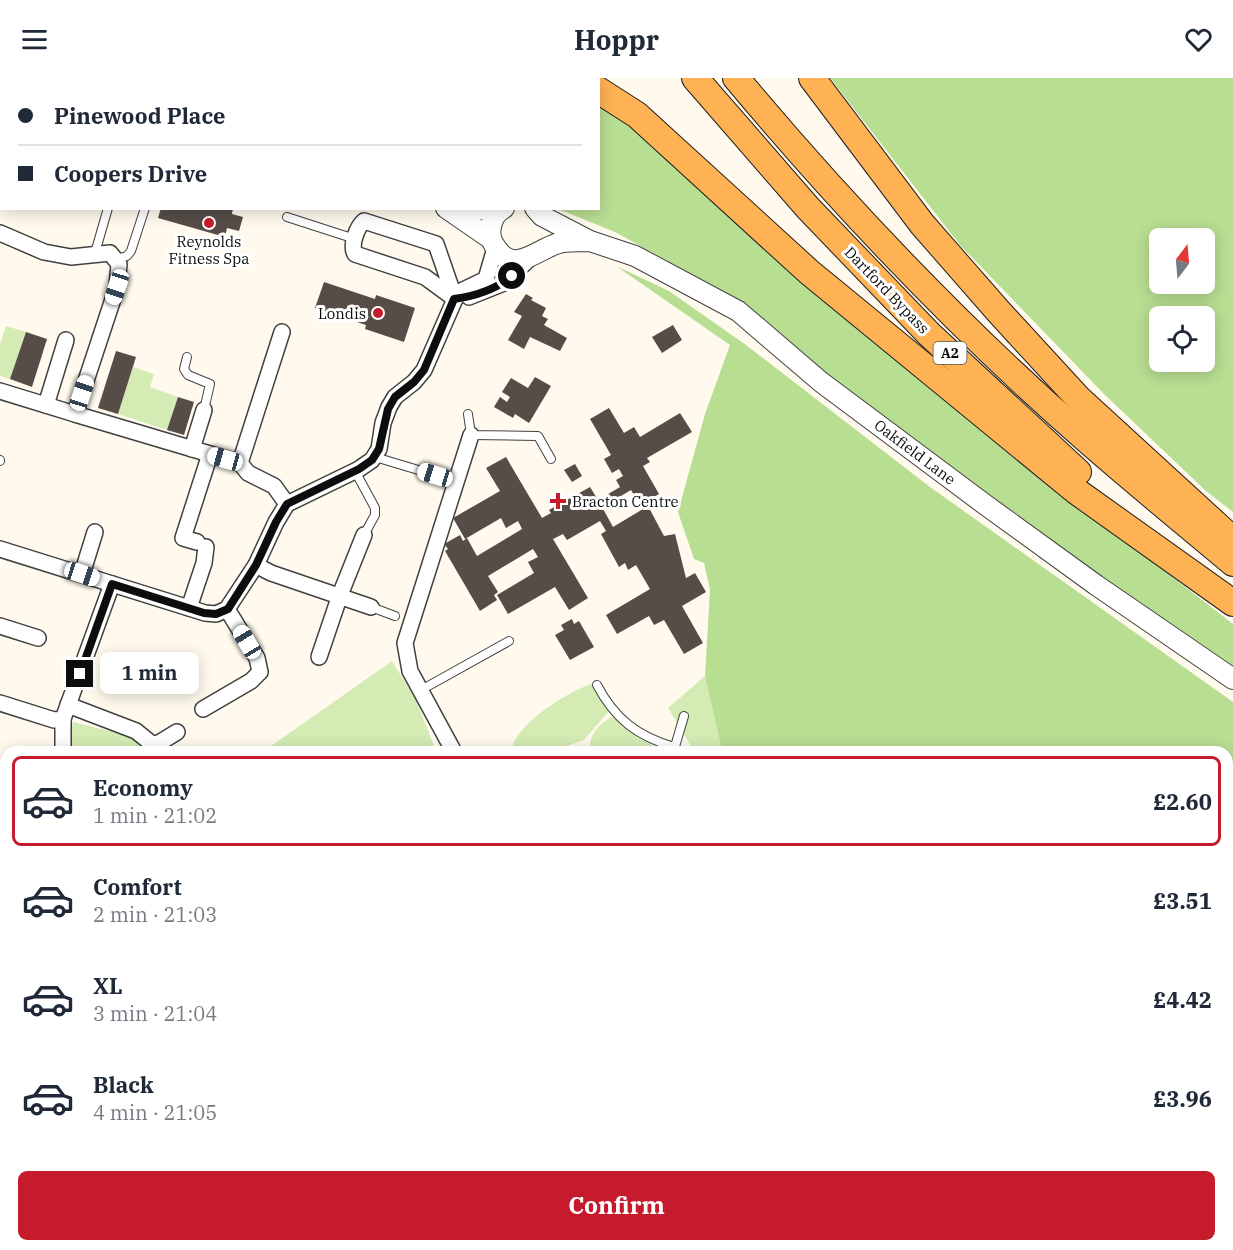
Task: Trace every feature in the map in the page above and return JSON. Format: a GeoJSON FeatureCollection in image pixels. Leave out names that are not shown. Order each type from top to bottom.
{"type":"FeatureCollection","features":[{"type":"Feature","properties":{"kind":"highway","name":"Dartford Bypass"},"geometry":{"type":"LineString","coordinates":[[695,78],[808,208],[929,334],[1092,486],[1233,602]]}},
{"type":"Feature","properties":{"kind":"highway","name":"Dartford Bypass"},"geometry":{"type":"LineString","coordinates":[[736,78],[794,147],[956,318],[1086,439],[1233,563]]}},
{"type":"Feature","properties":{"kind":"highway"},"geometry":{"type":"LineString","coordinates":[[812,78],[922,224],[999,312],[1078,398],[1233,540]]}},
{"type":"Feature","properties":{"kind":"highway"},"geometry":{"type":"LineString","coordinates":[[600,91],[638,115],[809,272],[1076,491],[1233,602]]}},
{"type":"Feature","properties":{"kind":"street","name":"Oakfield Lane"},"geometry":{"type":"LineString","coordinates":[[449,210],[493,244],[500,253],[514,260],[534,255],[557,243],[590,241]]}},
{"type":"Feature","properties":{"kind":"street"},"geometry":{"type":"LineString","coordinates":[[0,549],[210,614],[228,609],[256,565],[287,504],[355,471],[375,457],[388,409],[395,397],[414,382],[424,370],[454,299],[460,291],[486,279],[493,244],[492,220],[502,210]]}},
{"type":"Feature","properties":{"kind":"street","name":"Oakfield Lane"},"geometry":{"type":"LineString","coordinates":[[534,255],[546,238],[546,223],[538,212]]}},
{"type":"Feature","properties":{"kind":"street","name":"Oakfield Lane"},"geometry":{"type":"LineString","coordinates":[[538,212],[590,241],[635,255],[738,311],[821,382],[987,506],[1096,585],[1233,679]]}},
{"type":"Feature","properties":{"kind":"street"},"geometry":{"type":"LineString","coordinates":[[454,299],[436,244],[364,221],[360,223],[353,249],[356,254],[425,277],[454,299],[473,297],[504,283],[534,255]]}},
{"type":"Feature","properties":{"kind":"street"},"geometry":{"type":"LineString","coordinates":[[0,234],[44,252],[71,257],[110,253],[117,262],[117,287],[75,414]]}},
{"type":"Feature","properties":{"kind":"street"},"geometry":{"type":"LineString","coordinates":[[240,463],[282,332]]}},
{"type":"Feature","properties":{"kind":"street"},"geometry":{"type":"LineString","coordinates":[[46,405],[66,340]]}},
{"type":"Feature","properties":{"kind":"street"},"geometry":{"type":"LineString","coordinates":[[0,391],[240,463],[248,473],[274,486],[287,504]]}},
{"type":"Feature","properties":{"kind":"street"},"geometry":{"type":"LineString","coordinates":[[192,449],[204,410]]}},
{"type":"Feature","properties":{"kind":"street"},"geometry":{"type":"LineString","coordinates":[[451,746],[410,671],[405,643],[471,435]]}},
{"type":"Feature","properties":{"kind":"street"},"geometry":{"type":"LineString","coordinates":[[189,608],[204,563],[201,545],[183,538],[210,454]]}},
{"type":"Feature","properties":{"kind":"street"},"geometry":{"type":"LineString","coordinates":[[82,574],[95,532]]}},
{"type":"Feature","properties":{"kind":"street"},"geometry":{"type":"LineString","coordinates":[[319,657],[364,535]]}},
{"type":"Feature","properties":{"kind":"street"},"geometry":{"type":"LineString","coordinates":[[256,565],[272,573],[370,607]]}},
{"type":"Feature","properties":{"kind":"street"},"geometry":{"type":"LineString","coordinates":[[63,746],[66,712],[112,584]]}},
{"type":"Feature","properties":{"kind":"street"},"geometry":{"type":"LineString","coordinates":[[203,709],[251,681],[260,672],[257,658],[228,609]]}},
{"type":"Feature","properties":{"kind":"street"},"geometry":{"type":"LineString","coordinates":[[0,627],[38,638]]}},
{"type":"Feature","properties":{"kind":"street"},"geometry":{"type":"LineString","coordinates":[[0,703],[54,720],[66,712],[136,731],[152,744],[159,743],[177,732]]}},
{"type":"Feature","properties":{"kind":"lane"},"geometry":{"type":"LineString","coordinates":[[95,253],[107,210]]}},
{"type":"Feature","properties":{"kind":"lane"},"geometry":{"type":"LineString","coordinates":[[117,262],[131,251],[144,210]]}},
{"type":"Feature","properties":{"kind":"lane"},"geometry":{"type":"LineString","coordinates":[[287,218],[355,238]]}},
{"type":"Feature","properties":{"kind":"lane"},"geometry":{"type":"LineString","coordinates":[[186,357],[184,369],[188,375],[210,384],[204,410]]}},
{"type":"Feature","properties":{"kind":"lane"},"geometry":{"type":"LineString","coordinates":[[468,414],[471,435],[538,436],[551,459]]}},
{"type":"Feature","properties":{"kind":"lane"},"geometry":{"type":"LineString","coordinates":[[375,457],[435,475]]}},
{"type":"Feature","properties":{"kind":"lane"},"geometry":{"type":"LineString","coordinates":[[355,471],[375,508],[375,515],[364,535]]}},
{"type":"Feature","properties":{"kind":"lane"},"geometry":{"type":"LineString","coordinates":[[370,607],[395,615]]}},
{"type":"Feature","properties":{"kind":"lane"},"geometry":{"type":"LineString","coordinates":[[421,690],[509,641]]}},
{"type":"Feature","properties":{"kind":"lane"},"geometry":{"type":"LineString","coordinates":[[597,685],[613,711],[627,726],[667,746]]}},
{"type":"Feature","properties":{"kind":"lane"},"geometry":{"type":"LineString","coordinates":[[675,746],[684,716]]}},
{"type":"Feature","properties":{"kind":"green space"},"geometry":{"type":"Polygon","coordinates":[[[830,78],[1233,78],[1233,512],[1206,491],[1104,394],[960,245],[830,78]]]}},
{"type":"Feature","properties":{"kind":"green space"},"geometry":{"type":"Polygon","coordinates":[[[600,100],[1083,508],[1233,624],[1233,670],[939,462],[727,294],[615,232],[560,210],[600,210],[600,100]]]}},
{"type":"Feature","properties":{"kind":"green space"},"geometry":{"type":"Polygon","coordinates":[[[616,266],[669,291],[746,345],[930,487],[1233,702],[1233,746],[721,746],[705,676],[710,590],[704,563],[694,559],[678,512],[705,414],[730,345],[616,266]]]}},
{"type":"Feature","properties":{"kind":"green space"},"geometry":{"type":"Polygon","coordinates":[[[6,326],[26,332],[10,379],[0,376],[0,344],[6,326]]]}},
{"type":"Feature","properties":{"kind":"green space"},"geometry":{"type":"Polygon","coordinates":[[[133,367],[154,374],[150,387],[178,397],[167,430],[118,414],[133,367]]]}},
{"type":"Feature","properties":{"kind":"green space"},"geometry":{"type":"Polygon","coordinates":[[[392,661],[416,700],[434,746],[271,746],[392,661]]]}},
{"type":"Feature","properties":{"kind":"green space"},"geometry":{"type":"Polygon","coordinates":[[[705,676],[721,746],[691,746],[668,708],[705,676]]]}},
{"type":"Feature","properties":{"kind":"green space"},"geometry":{"type":"Polygon","coordinates":[[[593,683],[609,711],[584,740],[568,746],[514,746],[519,734],[527,725],[548,707],[593,683]]]}},
{"type":"Feature","properties":{"kind":"green space"},"geometry":{"type":"Polygon","coordinates":[[[614,716],[624,728],[653,746],[590,746],[593,735],[604,722],[614,716]]]}},
{"type":"Feature","properties":{"kind":"green space"},"geometry":{"type":"Polygon","coordinates":[[[73,722],[146,740],[144,746],[67,746],[73,722]]]}},
{"type":"Feature","properties":{"kind":"building","name":"Reynolds Fitness Spa"},"geometry":{"type":"Polygon","coordinates":[[[160,210],[233,210],[232,214],[243,217],[239,231],[227,228],[225,237],[158,218],[160,210]]]}},
{"type":"Feature","properties":{"kind":"building"},"geometry":{"type":"Polygon","coordinates":[[[324,282],[375,299],[376,295],[415,308],[404,342],[365,329],[366,325],[315,308],[324,282]]]}},
{"type":"Feature","properties":{"kind":"building"},"geometry":{"type":"Polygon","coordinates":[[[526,294],[533,298],[531,300],[546,308],[542,316],[548,319],[544,325],[567,338],[560,351],[530,337],[524,349],[508,340],[522,316],[514,312],[526,294]]]}},
{"type":"Feature","properties":{"kind":"building"},"geometry":{"type":"Polygon","coordinates":[[[673,325],[682,340],[662,353],[652,337],[673,325]]]}},
{"type":"Feature","properties":{"kind":"building"},"geometry":{"type":"Polygon","coordinates":[[[26,332],[47,339],[32,387],[10,379],[26,332]]]}},
{"type":"Feature","properties":{"kind":"building"},"geometry":{"type":"Polygon","coordinates":[[[116,351],[136,357],[118,414],[98,408],[116,351]]]}},
{"type":"Feature","properties":{"kind":"building"},"geometry":{"type":"Polygon","coordinates":[[[535,377],[551,386],[529,423],[515,414],[513,418],[494,407],[500,397],[507,402],[510,397],[502,392],[511,378],[528,388],[535,377]]]}},
{"type":"Feature","properties":{"kind":"building"},"geometry":{"type":"Polygon","coordinates":[[[178,397],[194,402],[184,435],[167,430],[178,397]]]}},
{"type":"Feature","properties":{"kind":"building","name":"Bracton Centre"},"geometry":{"type":"Polygon","coordinates":[[[609,408],[624,433],[634,427],[640,437],[680,413],[692,432],[647,458],[650,462],[643,466],[659,494],[640,505],[631,490],[602,507],[613,527],[648,506],[664,536],[675,534],[686,578],[695,573],[706,592],[682,606],[703,643],[684,654],[664,620],[654,625],[649,616],[617,634],[606,615],[650,589],[636,565],[628,570],[625,563],[619,567],[601,534],[606,531],[600,521],[567,540],[563,534],[553,539],[588,598],[569,610],[555,587],[508,614],[497,595],[534,573],[528,562],[538,557],[533,549],[488,576],[498,592],[494,595],[497,600],[480,611],[445,551],[448,549],[444,544],[460,535],[463,541],[467,538],[477,556],[522,529],[518,521],[506,528],[501,518],[465,539],[453,518],[500,491],[486,468],[506,457],[542,518],[551,513],[549,510],[590,487],[598,500],[620,487],[616,480],[623,476],[619,469],[612,473],[604,459],[611,455],[590,419],[609,408]]]}},
{"type":"Feature","properties":{"kind":"building"},"geometry":{"type":"Polygon","coordinates":[[[575,464],[582,476],[572,482],[564,470],[575,464]]]}},
{"type":"Feature","properties":{"kind":"building"},"geometry":{"type":"Polygon","coordinates":[[[572,619],[574,624],[579,621],[594,647],[570,660],[555,635],[564,630],[561,625],[572,619]]]}},
{"type":"Feature","properties":{"kind":"place","name":"Reynolds Fitness Spa"},"geometry":{"type":"Point","coordinates":[209,223]}},
{"type":"Feature","properties":{"kind":"place","name":"Londis"},"geometry":{"type":"Point","coordinates":[378,313]}},
{"type":"Feature","properties":{"kind":"place","name":"Bracton Centre"},"geometry":{"type":"Point","coordinates":[558,501]}},
{"type":"Feature","properties":{"kind":"route"},"geometry":{"type":"LineString","coordinates":[[80,674],[112,584],[204,613],[216,614],[228,609],[256,565],[287,504],[359,469],[375,457],[388,409],[395,397],[414,382],[424,370],[454,299],[473,297],[504,283],[512,276]]}}]}
